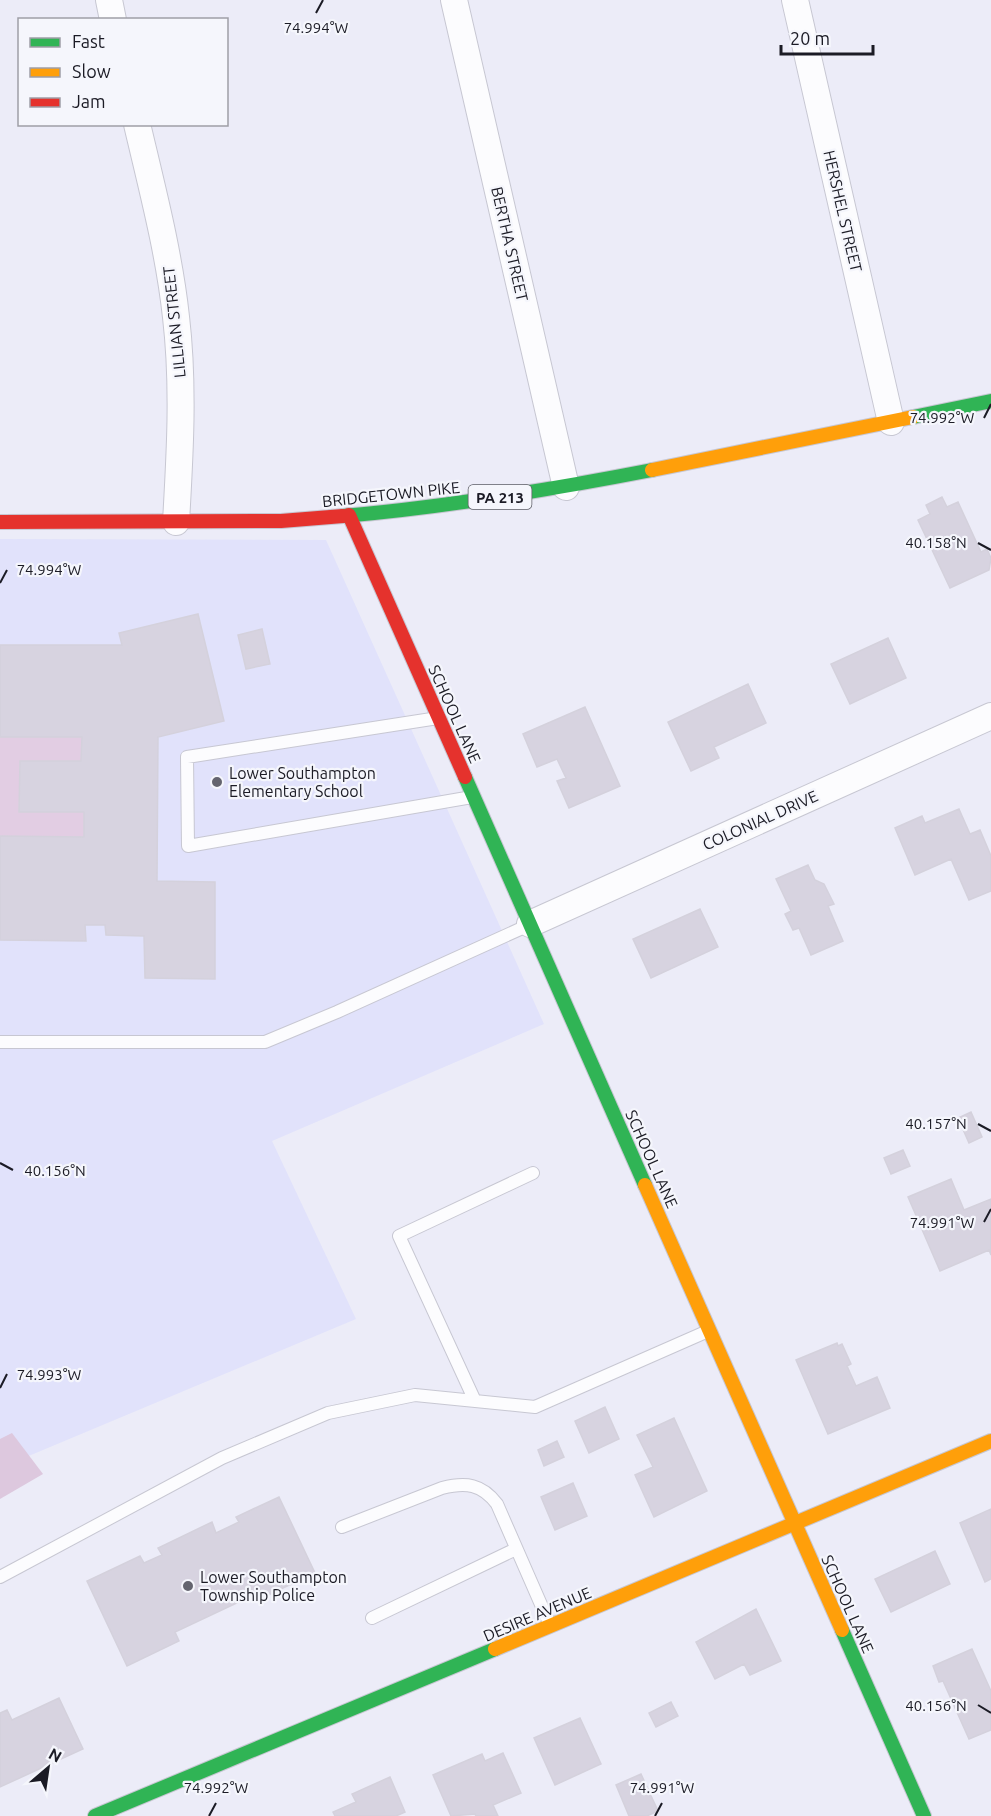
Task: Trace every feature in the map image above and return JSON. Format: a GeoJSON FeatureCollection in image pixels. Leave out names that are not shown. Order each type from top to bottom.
{"type":"FeatureCollection","features":[{"type":"Feature","properties":{"kind":"street"},"geometry":{"type":"LineString","coordinates":[[109,0],[113,18]]}},
{"type":"Feature","properties":{"kind":"street","name":"BERTHA STREET"},"geometry":{"type":"LineString","coordinates":[[453,0],[566,487]]}},
{"type":"Feature","properties":{"kind":"street","name":"HERSHEL STREET"},"geometry":{"type":"LineString","coordinates":[[795,0],[891,422]]}},
{"type":"Feature","properties":{"kind":"street","name":"LILLIAN STREET"},"geometry":{"type":"LineString","coordinates":[[137,126],[168,260],[177,318],[181,433],[176,522]]}},
{"type":"Feature","properties":{"kind":"street","name":"BRIDGETOWN PIKE"},"geometry":{"type":"LineString","coordinates":[[0,522],[281,521],[433,508],[566,487],[991,401]]}},
{"type":"Feature","properties":{"kind":"street","name":"SCHOOL LANE"},"geometry":{"type":"LineString","coordinates":[[349,515],[924,1816]]}},
{"type":"Feature","properties":{"kind":"street","name":"COLONIAL DRIVE"},"geometry":{"type":"LineString","coordinates":[[530,924],[991,716]]}},
{"type":"Feature","properties":{"kind":"street","name":"DESIRE AVENUE"},"geometry":{"type":"LineString","coordinates":[[95,1816],[991,1441]]}},
{"type":"Feature","properties":{"kind":"lane"},"geometry":{"type":"LineString","coordinates":[[439,718],[187,757],[188,846],[474,797]]}},
{"type":"Feature","properties":{"kind":"lane"},"geometry":{"type":"LineString","coordinates":[[0,1042],[265,1042],[337,1012],[530,924]]}},
{"type":"Feature","properties":{"kind":"lane"},"geometry":{"type":"LineString","coordinates":[[476,1401],[399,1236],[533,1173]]}},
{"type":"Feature","properties":{"kind":"lane"},"geometry":{"type":"LineString","coordinates":[[0,1577],[222,1458],[328,1413],[415,1395],[536,1407],[710,1331]]}},
{"type":"Feature","properties":{"kind":"lane"},"geometry":{"type":"LineString","coordinates":[[342,1527],[459,1484],[477,1486],[489,1493],[497,1504],[550,1626]]}},
{"type":"Feature","properties":{"kind":"lane"},"geometry":{"type":"LineString","coordinates":[[372,1618],[516,1549]]}},
{"type":"Feature","properties":{"kind":"shaded area","name":"Lower Southampton Elementary School"},"geometry":{"type":"Polygon","coordinates":[[[0,539],[326,540],[544,1024],[272,1141],[356,1319],[0,1468],[0,539]]]}},
{"type":"Feature","properties":{"kind":"shaded area"},"geometry":{"type":"Polygon","coordinates":[[[0,737],[82,737],[81,761],[20,761],[19,811],[84,812],[84,837],[0,836],[0,737]]]}},
{"type":"Feature","properties":{"kind":"shaded area"},"geometry":{"type":"Polygon","coordinates":[[[12,1433],[43,1474],[0,1499],[0,1439],[12,1433]]]}},
{"type":"Feature","properties":{"kind":"building"},"geometry":{"type":"Polygon","coordinates":[[[942,497],[947,507],[958,502],[981,552],[987,549],[991,558],[989,570],[950,588],[918,520],[930,514],[926,505],[942,497]]]}},
{"type":"Feature","properties":{"kind":"building"},"geometry":{"type":"Polygon","coordinates":[[[198,614],[224,721],[158,737],[157,881],[215,882],[215,979],[145,978],[144,936],[106,935],[105,925],[85,925],[86,941],[0,940],[0,836],[84,837],[84,812],[19,812],[20,761],[81,761],[82,737],[0,737],[0,645],[122,645],[119,633],[198,614]]]}},
{"type":"Feature","properties":{"kind":"building"},"geometry":{"type":"Polygon","coordinates":[[[262,629],[270,664],[246,669],[238,635],[262,629]]]}},
{"type":"Feature","properties":{"kind":"building"},"geometry":{"type":"Polygon","coordinates":[[[888,638],[906,678],[850,704],[831,664],[888,638]]]}},
{"type":"Feature","properties":{"kind":"building"},"geometry":{"type":"Polygon","coordinates":[[[748,684],[766,723],[714,747],[719,758],[691,771],[668,722],[748,684]]]}},
{"type":"Feature","properties":{"kind":"building"},"geometry":{"type":"Polygon","coordinates":[[[585,707],[620,786],[569,808],[557,781],[566,778],[557,759],[537,767],[523,734],[585,707]]]}},
{"type":"Feature","properties":{"kind":"building"},"geometry":{"type":"Polygon","coordinates":[[[959,809],[970,834],[980,830],[991,856],[991,891],[969,900],[951,859],[915,875],[895,828],[922,816],[925,823],[959,809]]]}},
{"type":"Feature","properties":{"kind":"building"},"geometry":{"type":"Polygon","coordinates":[[[808,865],[815,880],[824,884],[834,904],[828,906],[843,941],[811,955],[799,928],[793,930],[785,914],[791,911],[776,879],[808,865]]]}},
{"type":"Feature","properties":{"kind":"building"},"geometry":{"type":"Polygon","coordinates":[[[700,909],[718,947],[651,978],[633,939],[700,909]]]}},
{"type":"Feature","properties":{"kind":"building"},"geometry":{"type":"Polygon","coordinates":[[[971,1112],[982,1137],[969,1143],[958,1118],[971,1112]]]}},
{"type":"Feature","properties":{"kind":"building"},"geometry":{"type":"Polygon","coordinates":[[[903,1150],[910,1166],[891,1174],[884,1158],[903,1150]]]}},
{"type":"Feature","properties":{"kind":"building"},"geometry":{"type":"Polygon","coordinates":[[[951,1179],[964,1210],[991,1199],[991,1255],[989,1250],[940,1271],[908,1197],[951,1179]]]}},
{"type":"Feature","properties":{"kind":"building"},"geometry":{"type":"Polygon","coordinates":[[[837,1343],[838,1346],[842,1344],[851,1364],[847,1366],[856,1386],[877,1377],[890,1408],[828,1434],[796,1360],[837,1343]]]}},
{"type":"Feature","properties":{"kind":"building"},"geometry":{"type":"Polygon","coordinates":[[[605,1407],[619,1439],[589,1453],[575,1421],[605,1407]]]}},
{"type":"Feature","properties":{"kind":"building"},"geometry":{"type":"Polygon","coordinates":[[[674,1418],[707,1491],[654,1517],[635,1475],[653,1467],[637,1435],[674,1418]]]}},
{"type":"Feature","properties":{"kind":"building"},"geometry":{"type":"Polygon","coordinates":[[[557,1441],[564,1457],[544,1466],[538,1450],[557,1441]]]}},
{"type":"Feature","properties":{"kind":"building"},"geometry":{"type":"Polygon","coordinates":[[[573,1483],[587,1516],[555,1530],[541,1497],[573,1483]]]}},
{"type":"Feature","properties":{"kind":"building","name":"Lower Southampton Township Police"},"geometry":{"type":"Polygon","coordinates":[[[279,1497],[315,1573],[266,1596],[262,1591],[175,1632],[179,1641],[127,1666],[87,1581],[140,1556],[144,1563],[162,1555],[158,1548],[212,1522],[216,1533],[239,1522],[236,1517],[279,1497]]]}},
{"type":"Feature","properties":{"kind":"building"},"geometry":{"type":"Polygon","coordinates":[[[991,1509],[991,1579],[985,1582],[960,1523],[991,1509]]]}},
{"type":"Feature","properties":{"kind":"building"},"geometry":{"type":"Polygon","coordinates":[[[935,1551],[950,1584],[891,1612],[875,1579],[935,1551]]]}},
{"type":"Feature","properties":{"kind":"building"},"geometry":{"type":"Polygon","coordinates":[[[756,1609],[781,1661],[750,1675],[744,1664],[715,1679],[696,1642],[756,1609]]]}},
{"type":"Feature","properties":{"kind":"building"},"geometry":{"type":"Polygon","coordinates":[[[972,1649],[991,1691],[991,1730],[969,1739],[943,1681],[939,1682],[933,1666],[972,1649]]]}},
{"type":"Feature","properties":{"kind":"building"},"geometry":{"type":"Polygon","coordinates":[[[59,1698],[83,1749],[0,1787],[0,1713],[7,1710],[12,1720],[59,1698]]]}},
{"type":"Feature","properties":{"kind":"building"},"geometry":{"type":"Polygon","coordinates":[[[671,1702],[678,1716],[656,1727],[649,1713],[671,1702]]]}},
{"type":"Feature","properties":{"kind":"building"},"geometry":{"type":"Polygon","coordinates":[[[580,1718],[601,1764],[555,1785],[534,1738],[580,1718]]]}},
{"type":"Feature","properties":{"kind":"building"},"geometry":{"type":"Polygon","coordinates":[[[503,1753],[521,1793],[493,1805],[498,1816],[476,1816],[475,1814],[451,1816],[433,1775],[482,1754],[485,1761],[503,1753]]]}},
{"type":"Feature","properties":{"kind":"building"},"geometry":{"type":"Polygon","coordinates":[[[641,1774],[658,1811],[647,1816],[629,1816],[616,1785],[641,1774]]]}},
{"type":"Feature","properties":{"kind":"building"},"geometry":{"type":"Polygon","coordinates":[[[390,1777],[405,1812],[396,1816],[335,1816],[333,1812],[356,1802],[352,1794],[390,1777]]]}},
{"type":"Feature","properties":{"kind":"traffic: fast"},"geometry":{"type":"LineString","coordinates":[[913,417],[991,401]]}},
{"type":"Feature","properties":{"kind":"traffic: fast"},"geometry":{"type":"LineString","coordinates":[[343,516],[498,497],[652,470]]}},
{"type":"Feature","properties":{"kind":"traffic: fast"},"geometry":{"type":"LineString","coordinates":[[465,777],[645,1185]]}},
{"type":"Feature","properties":{"kind":"traffic: fast"},"geometry":{"type":"LineString","coordinates":[[842,1630],[924,1816]]}},
{"type":"Feature","properties":{"kind":"traffic: fast"},"geometry":{"type":"LineString","coordinates":[[95,1816],[495,1649]]}},
{"type":"Feature","properties":{"kind":"traffic: slow"},"geometry":{"type":"LineString","coordinates":[[652,470],[913,417]]}},
{"type":"Feature","properties":{"kind":"traffic: slow"},"geometry":{"type":"LineString","coordinates":[[645,1185],[842,1630]]}},
{"type":"Feature","properties":{"kind":"traffic: slow"},"geometry":{"type":"LineString","coordinates":[[495,1649],[991,1441]]}},
{"type":"Feature","properties":{"kind":"traffic: jam"},"geometry":{"type":"LineString","coordinates":[[349,515],[465,777]]}},
{"type":"Feature","properties":{"kind":"traffic: jam"},"geometry":{"type":"LineString","coordinates":[[0,522],[281,521],[343,516]]}},
{"type":"Feature","properties":{"kind":"place","name":"Lower Southampton Elementary School"},"geometry":{"type":"Point","coordinates":[217,782]}},
{"type":"Feature","properties":{"kind":"place","name":"Lower Southampton Township Police"},"geometry":{"type":"Point","coordinates":[188,1586]}}]}
